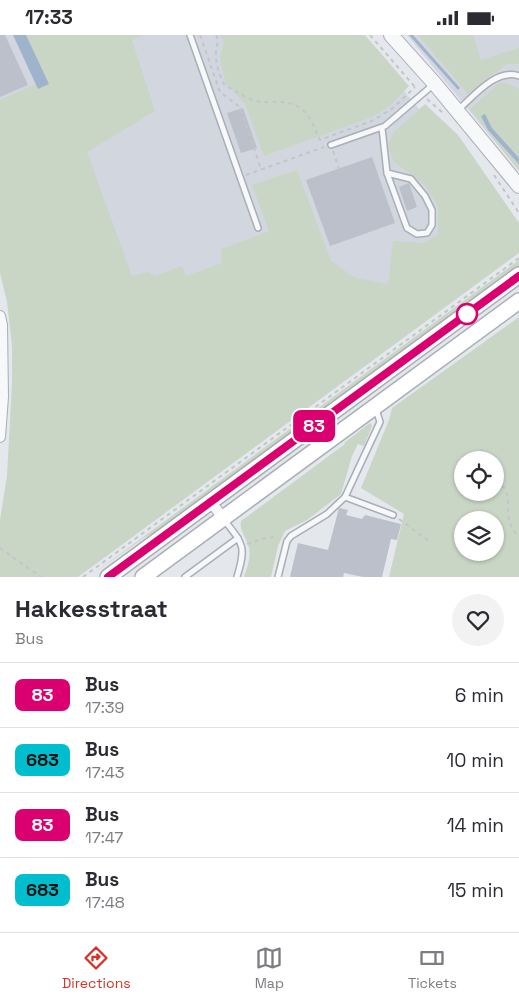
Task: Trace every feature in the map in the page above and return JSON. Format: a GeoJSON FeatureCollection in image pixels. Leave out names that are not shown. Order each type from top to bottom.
{"type":"FeatureCollection","features":[{"type":"Feature","properties":{"kind":"main road"},"geometry":{"type":"LineString","coordinates":[[108,577],[519,275]]}},
{"type":"Feature","properties":{"kind":"main road"},"geometry":{"type":"LineString","coordinates":[[143,577],[519,301]]}},
{"type":"Feature","properties":{"kind":"street"},"geometry":{"type":"LineString","coordinates":[[392,35],[435,84],[453,115],[483,142],[519,186]]}},
{"type":"Feature","properties":{"kind":"street"},"geometry":{"type":"LineString","coordinates":[[483,142],[519,198]]}},
{"type":"Feature","properties":{"kind":"street"},"geometry":{"type":"LineString","coordinates":[[0,437],[1,322]]}},
{"type":"Feature","properties":{"kind":"street"},"geometry":{"type":"LineString","coordinates":[[211,502],[223,518]]}},
{"type":"Feature","properties":{"kind":"lane"},"geometry":{"type":"LineString","coordinates":[[190,35],[258,228]]}},
{"type":"Feature","properties":{"kind":"lane"},"geometry":{"type":"LineString","coordinates":[[453,115],[497,76],[512,73],[519,76]]}},
{"type":"Feature","properties":{"kind":"lane"},"geometry":{"type":"LineString","coordinates":[[331,145],[382,128],[435,84]]}},
{"type":"Feature","properties":{"kind":"lane"},"geometry":{"type":"LineString","coordinates":[[382,128],[387,173],[407,228],[416,234],[427,233],[432,225],[432,210],[425,196],[411,179],[387,173]]}},
{"type":"Feature","properties":{"kind":"lane"},"geometry":{"type":"LineString","coordinates":[[278,577],[287,541],[327,514],[345,497],[380,422],[374,407]]}},
{"type":"Feature","properties":{"kind":"lane"},"geometry":{"type":"LineString","coordinates":[[345,497],[393,515]]}},
{"type":"Feature","properties":{"kind":"lane"},"geometry":{"type":"LineString","coordinates":[[223,518],[242,545],[243,557],[237,577]]}},
{"type":"Feature","properties":{"kind":"lane"},"geometry":{"type":"LineString","coordinates":[[185,577],[238,538]]}},
{"type":"Feature","properties":{"kind":"path"},"geometry":{"type":"LineString","coordinates":[[200,35],[220,92],[240,107],[261,169]]}},
{"type":"Feature","properties":{"kind":"path"},"geometry":{"type":"LineString","coordinates":[[216,35],[218,39],[216,54],[219,74],[225,86],[236,90],[248,99],[262,103],[293,103],[304,111],[312,122],[320,140],[374,120],[393,108],[415,87]]}},
{"type":"Feature","properties":{"kind":"path"},"geometry":{"type":"LineString","coordinates":[[370,35],[422,95],[453,115]]}},
{"type":"Feature","properties":{"kind":"path"},"geometry":{"type":"LineString","coordinates":[[240,177],[331,145]]}},
{"type":"Feature","properties":{"kind":"path"},"geometry":{"type":"LineString","coordinates":[[492,172],[519,213]]}},
{"type":"Feature","properties":{"kind":"path"},"geometry":{"type":"LineString","coordinates":[[83,577],[519,259]]}},
{"type":"Feature","properties":{"kind":"path"},"geometry":{"type":"LineString","coordinates":[[504,487],[509,499],[508,521],[519,537]]}},
{"type":"Feature","properties":{"kind":"path"},"geometry":{"type":"LineString","coordinates":[[393,515],[430,543]]}},
{"type":"Feature","properties":{"kind":"path"},"geometry":{"type":"LineString","coordinates":[[242,545],[265,538],[276,537]]}},
{"type":"Feature","properties":{"kind":"path"},"geometry":{"type":"LineString","coordinates":[[0,548],[40,577]]}},
{"type":"Feature","properties":{"kind":"shaded area"},"geometry":{"type":"Polygon","coordinates":[[[0,35],[357,35],[519,228],[204,471],[0,203],[0,35]]]}},
{"type":"Feature","properties":{"kind":"shaded area"},"geometry":{"type":"Polygon","coordinates":[[[407,35],[519,35],[519,171],[407,35]]]}},
{"type":"Feature","properties":{"kind":"green space"},"geometry":{"type":"Polygon","coordinates":[[[26,35],[144,35],[132,40],[155,111],[87,152],[132,276],[148,272],[155,276],[182,266],[186,276],[222,263],[221,249],[269,231],[252,185],[297,170],[331,261],[355,278],[388,284],[393,241],[423,243],[438,235],[438,206],[424,184],[394,162],[388,146],[393,133],[425,104],[458,135],[519,223],[519,253],[78,577],[0,577],[0,520],[7,476],[12,346],[7,302],[0,273],[0,100],[36,84],[38,89],[49,84],[26,35]]]}},
{"type":"Feature","properties":{"kind":"green space"},"geometry":{"type":"Polygon","coordinates":[[[220,35],[365,35],[409,86],[391,105],[372,117],[264,156],[245,104],[225,82],[220,58],[224,42],[220,35]]]}},
{"type":"Feature","properties":{"kind":"green space"},"geometry":{"type":"Polygon","coordinates":[[[418,35],[473,35],[481,60],[519,48],[519,64],[507,64],[469,95],[418,35]]]}},
{"type":"Feature","properties":{"kind":"green space"},"geometry":{"type":"Polygon","coordinates":[[[499,83],[506,83],[519,89],[519,170],[470,109],[499,83]]]}},
{"type":"Feature","properties":{"kind":"green space"},"geometry":{"type":"Polygon","coordinates":[[[519,260],[519,269],[177,520],[144,538],[89,577],[519,260]]]}},
{"type":"Feature","properties":{"kind":"green space"},"geometry":{"type":"Polygon","coordinates":[[[519,317],[519,577],[389,577],[404,514],[361,488],[389,420],[392,408],[519,317]]]}},
{"type":"Feature","properties":{"kind":"green space"},"geometry":{"type":"Polygon","coordinates":[[[370,423],[372,426],[364,446],[358,444],[352,456],[341,494],[307,520],[285,531],[278,546],[271,577],[244,577],[249,552],[248,544],[241,528],[241,521],[345,444],[370,423]]]}},
{"type":"Feature","properties":{"kind":"water"},"geometry":{"type":"Polygon","coordinates":[[[13,35],[26,35],[49,84],[38,89],[13,35]]]}},
{"type":"Feature","properties":{"kind":"water"},"geometry":{"type":"Polygon","coordinates":[[[409,35],[413,35],[460,88],[458,90],[409,35]]]}},
{"type":"Feature","properties":{"kind":"water"},"geometry":{"type":"Polygon","coordinates":[[[485,114],[492,128],[519,158],[519,164],[488,130],[481,116],[485,114]]]}},
{"type":"Feature","properties":{"kind":"building"},"geometry":{"type":"Polygon","coordinates":[[[0,35],[5,35],[28,85],[0,97],[0,35]]]}},
{"type":"Feature","properties":{"kind":"building"},"geometry":{"type":"Polygon","coordinates":[[[243,108],[257,148],[241,153],[227,113],[243,108]]]}},
{"type":"Feature","properties":{"kind":"building"},"geometry":{"type":"Polygon","coordinates":[[[372,157],[395,223],[330,246],[306,180],[372,157]]]}},
{"type":"Feature","properties":{"kind":"building"},"geometry":{"type":"Polygon","coordinates":[[[409,183],[417,207],[407,211],[399,187],[409,183]]]}},
{"type":"Feature","properties":{"kind":"building"},"geometry":{"type":"Polygon","coordinates":[[[339,508],[348,510],[346,515],[362,519],[365,515],[401,524],[397,540],[391,539],[382,577],[363,577],[344,573],[343,577],[290,577],[298,543],[328,550],[339,508]]]}},
{"type":"Feature","properties":{"kind":"bus line","name":"83"},"geometry":{"type":"LineString","coordinates":[[108,577],[519,276]]}}]}
